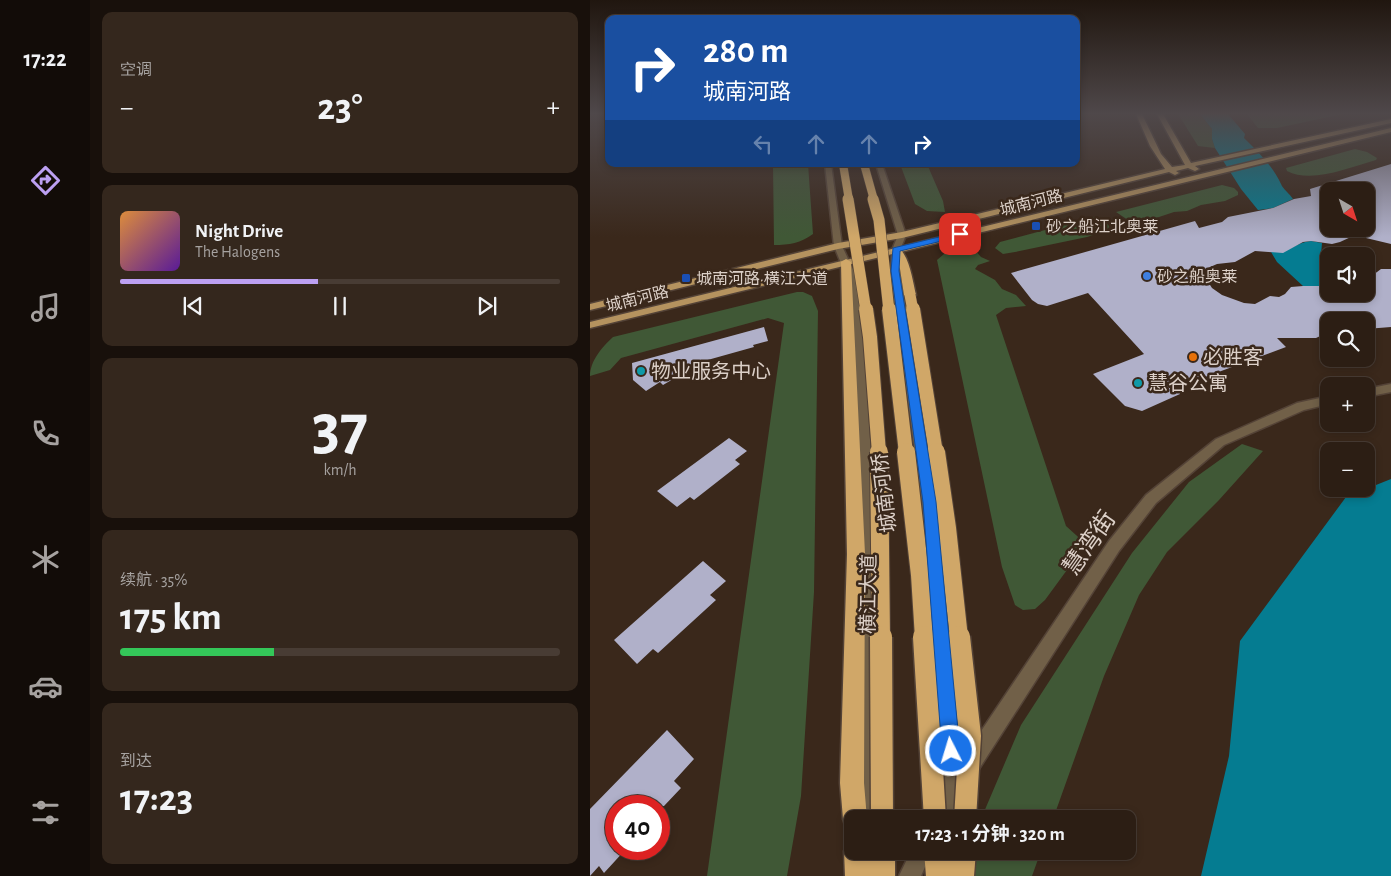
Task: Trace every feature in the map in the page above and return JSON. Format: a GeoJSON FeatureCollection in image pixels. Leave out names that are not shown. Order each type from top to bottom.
{"type":"FeatureCollection","features":[{"type":"Feature","properties":{"kind":"highway","name":"城南河桥"},"geometry":{"type":"LineString","coordinates":[[843,167],[870,337],[881,473],[882,810]]}},
{"type":"Feature","properties":{"kind":"highway","name":"城南河桥"},"geometry":{"type":"LineString","coordinates":[[865,167],[879,220],[920,575],[936,810]]}},
{"type":"Feature","properties":{"kind":"highway"},"geometry":{"type":"LineString","coordinates":[[896,250],[904,269],[919,342],[947,528],[969,726],[965,810]]}},
{"type":"Feature","properties":{"kind":"highway"},"geometry":{"type":"LineString","coordinates":[[846,262],[856,554],[852,783],[854,810]]}},
{"type":"Feature","properties":{"kind":"highway"},"geometry":{"type":"LineString","coordinates":[[857,860],[858,876]]}},
{"type":"Feature","properties":{"kind":"highway"},"geometry":{"type":"LineString","coordinates":[[882,860],[882,876]]}},
{"type":"Feature","properties":{"kind":"highway"},"geometry":{"type":"LineString","coordinates":[[938,860],[939,876]]}},
{"type":"Feature","properties":{"kind":"highway"},"geometry":{"type":"LineString","coordinates":[[961,876],[962,860]]}},
{"type":"Feature","properties":{"kind":"main road"},"geometry":{"type":"LineString","coordinates":[[1159,155],[1170,170],[1187,179]]}},
{"type":"Feature","properties":{"kind":"main road"},"geometry":{"type":"LineString","coordinates":[[1183,155],[1189,166],[1206,174]]}},
{"type":"Feature","properties":{"kind":"main road","name":"城南河路"},"geometry":{"type":"LineString","coordinates":[[590,307],[838,246],[902,234],[1237,155]]}},
{"type":"Feature","properties":{"kind":"main road","name":"城南河路"},"geometry":{"type":"LineString","coordinates":[[590,325],[1287,155]]}},
{"type":"Feature","properties":{"kind":"street","name":"横江大道"},"geometry":{"type":"LineString","coordinates":[[828,167],[838,246],[852,278],[856,303],[865,440],[869,530],[867,658],[870,810]]}},
{"type":"Feature","properties":{"kind":"street"},"geometry":{"type":"LineString","coordinates":[[880,167],[902,234],[896,250],[895,271],[929,502],[954,789]]}},
{"type":"Feature","properties":{"kind":"street"},"geometry":{"type":"LineString","coordinates":[[1375,391],[1391,388]]}},
{"type":"Feature","properties":{"kind":"street","name":"慧湾街"},"geometry":{"type":"LineString","coordinates":[[942,810],[1114,546],[1150,499],[1220,442],[1301,406],[1320,402]]}},
{"type":"Feature","properties":{"kind":"street"},"geometry":{"type":"LineString","coordinates":[[871,860],[872,876]]}},
{"type":"Feature","properties":{"kind":"street"},"geometry":{"type":"LineString","coordinates":[[910,876],[918,860]]}},
{"type":"Feature","properties":{"kind":"green space"},"geometry":{"type":"Polygon","coordinates":[[[1334,155],[1372,155],[1377,158],[1376,160],[1343,170],[1319,175],[1297,175],[1287,171],[1286,168],[1334,155]]]}},
{"type":"Feature","properties":{"kind":"green space"},"geometry":{"type":"Polygon","coordinates":[[[773,167],[808,167],[813,234],[790,244],[774,245],[773,167]]]}},
{"type":"Feature","properties":{"kind":"green space"},"geometry":{"type":"Polygon","coordinates":[[[901,167],[928,167],[943,201],[945,212],[927,211],[915,204],[901,167]]]}},
{"type":"Feature","properties":{"kind":"green space"},"geometry":{"type":"Polygon","coordinates":[[[1222,185],[1234,188],[1238,195],[1225,201],[1201,205],[1187,211],[1174,212],[1147,221],[1131,222],[1116,212],[1222,185]]]}},
{"type":"Feature","properties":{"kind":"green space"},"geometry":{"type":"Polygon","coordinates":[[[1094,217],[1106,222],[1109,226],[1108,230],[1087,237],[1003,254],[995,248],[1000,242],[1094,217]]]}},
{"type":"Feature","properties":{"kind":"green space"},"geometry":{"type":"Polygon","coordinates":[[[973,248],[981,257],[990,261],[978,265],[975,269],[995,280],[1002,289],[1016,295],[1026,306],[1006,308],[996,315],[1066,526],[1086,544],[1045,600],[1035,609],[1023,610],[1015,605],[1002,567],[937,260],[944,254],[973,248]]]}},
{"type":"Feature","properties":{"kind":"green space"},"geometry":{"type":"Polygon","coordinates":[[[803,292],[812,296],[818,311],[814,592],[801,796],[787,876],[707,876],[784,323],[768,318],[621,358],[610,370],[590,376],[592,365],[597,355],[613,337],[803,292]]]}},
{"type":"Feature","properties":{"kind":"green space"},"geometry":{"type":"Polygon","coordinates":[[[1242,444],[1263,451],[1219,500],[1167,552],[1139,595],[1104,676],[1056,810],[985,810],[1021,725],[1132,553],[1189,482],[1242,444]]]}},
{"type":"Feature","properties":{"kind":"green space"},"geometry":{"type":"Polygon","coordinates":[[[963,860],[1038,860],[1032,876],[956,876],[963,860]]]}},
{"type":"Feature","properties":{"kind":"water"},"geometry":{"type":"Polygon","coordinates":[[[1219,155],[1261,155],[1293,199],[1273,208],[1258,210],[1241,189],[1219,155]]]}},
{"type":"Feature","properties":{"kind":"water"},"geometry":{"type":"Polygon","coordinates":[[[1311,241],[1322,243],[1320,247],[1320,286],[1303,286],[1277,262],[1271,252],[1283,251],[1311,241]]]}},
{"type":"Feature","properties":{"kind":"water"},"geometry":{"type":"Polygon","coordinates":[[[1391,479],[1391,876],[1201,876],[1229,756],[1240,641],[1346,497],[1375,497],[1375,485],[1391,479]]]}},
{"type":"Feature","properties":{"kind":"building","name":"砂之船奥莱"},"geometry":{"type":"Polygon","coordinates":[[[1391,164],[1391,244],[1366,238],[1375,238],[1375,182],[1333,182],[1391,164]]]}},
{"type":"Feature","properties":{"kind":"building","name":"砂之船奥莱"},"geometry":{"type":"Polygon","coordinates":[[[1320,186],[1320,238],[1349,238],[1332,244],[1311,241],[1303,242],[1283,253],[1255,251],[1235,262],[1217,264],[1201,271],[1212,288],[1222,295],[1244,303],[1255,304],[1270,296],[1279,297],[1285,294],[1291,287],[1303,286],[1320,286],[1320,302],[1375,302],[1375,274],[1381,269],[1391,269],[1391,327],[1375,328],[1375,312],[1320,312],[1320,336],[1316,338],[1277,338],[1286,347],[1178,387],[1180,394],[1142,411],[1125,406],[1093,374],[1144,354],[1088,293],[1047,306],[1038,304],[1032,300],[1011,273],[1195,221],[1199,228],[1222,222],[1228,217],[1273,208],[1294,199],[1311,196],[1310,189],[1320,186]]]}},
{"type":"Feature","properties":{"kind":"building"},"geometry":{"type":"Polygon","coordinates":[[[764,327],[768,341],[753,345],[754,347],[704,361],[663,385],[660,382],[646,391],[633,380],[632,363],[764,327]]]}},
{"type":"Feature","properties":{"kind":"building"},"geometry":{"type":"Polygon","coordinates":[[[729,438],[747,451],[735,460],[740,464],[694,500],[690,497],[677,507],[657,491],[729,438]]]}},
{"type":"Feature","properties":{"kind":"building"},"geometry":{"type":"Polygon","coordinates":[[[703,561],[726,581],[710,595],[716,600],[658,653],[653,649],[637,664],[614,640],[703,561]]]}},
{"type":"Feature","properties":{"kind":"building"},"geometry":{"type":"Polygon","coordinates":[[[667,730],[694,759],[674,781],[681,788],[670,800],[670,795],[605,795],[605,860],[616,860],[604,873],[599,866],[590,876],[590,809],[667,730]]]}},
{"type":"Feature","properties":{"kind":"place","name":"砂之船江北奥莱"},"geometry":{"type":"Point","coordinates":[1036,226]}},
{"type":"Feature","properties":{"kind":"place","name":"砂之船奥莱"},"geometry":{"type":"Point","coordinates":[1147,276]}},
{"type":"Feature","properties":{"kind":"place","name":"城南河路·横江大道"},"geometry":{"type":"Point","coordinates":[686,278]}},
{"type":"Feature","properties":{"kind":"place","name":"必胜客"},"geometry":{"type":"Point","coordinates":[1193,357]}},
{"type":"Feature","properties":{"kind":"place","name":"物业服务中心"},"geometry":{"type":"Point","coordinates":[641,371]}},
{"type":"Feature","properties":{"kind":"place","name":"慧谷公寓"},"geometry":{"type":"Point","coordinates":[1138,383]}},
{"type":"Feature","properties":{"kind":"route"},"geometry":{"type":"LineString","coordinates":[[951,751],[929,502],[895,271],[896,250],[960,234]]}}]}
